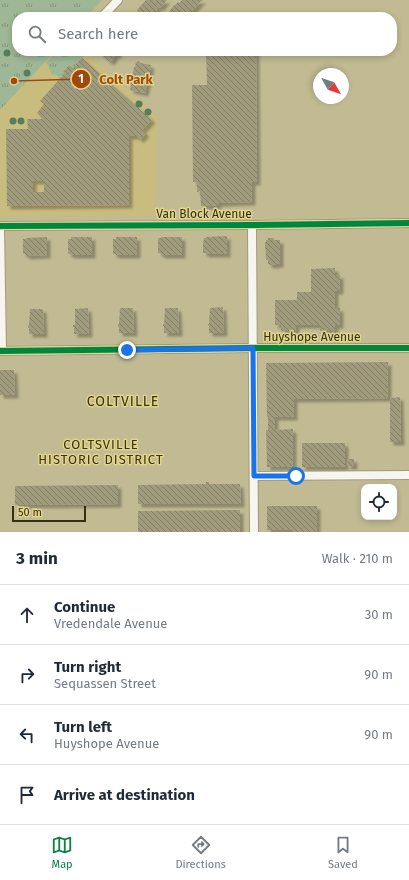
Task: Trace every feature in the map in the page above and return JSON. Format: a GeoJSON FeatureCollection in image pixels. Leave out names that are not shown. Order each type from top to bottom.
{"type":"FeatureCollection","features":[{"type":"Feature","properties":{"kind":"street"},"geometry":{"type":"LineString","coordinates":[[107,12],[118,0]]}},
{"type":"Feature","properties":{"kind":"street","name":"Van Block Avenue"},"geometry":{"type":"LineString","coordinates":[[0,226],[409,223]]}},
{"type":"Feature","properties":{"kind":"street"},"geometry":{"type":"LineString","coordinates":[[252,225],[254,532]]}},
{"type":"Feature","properties":{"kind":"street"},"geometry":{"type":"LineString","coordinates":[[0,226],[1,351]]}},
{"type":"Feature","properties":{"kind":"street","name":"Huyshope Avenue"},"geometry":{"type":"LineString","coordinates":[[1,351],[409,348]]}},
{"type":"Feature","properties":{"kind":"street"},"geometry":{"type":"LineString","coordinates":[[254,476],[409,475]]}},
{"type":"Feature","properties":{"kind":"shaded area"},"geometry":{"type":"Polygon","coordinates":[[[0,54],[29,79],[50,56],[91,56],[157,116],[155,216],[0,217],[0,54]]]}},
{"type":"Feature","properties":{"kind":"green space"},"geometry":{"type":"Polygon","coordinates":[[[0,0],[102,0],[91,12],[12,12],[12,56],[50,56],[0,110],[0,0]]]}},
{"type":"Feature","properties":{"kind":"green space"},"geometry":{"type":"Polygon","coordinates":[[[52,56],[84,56],[73,68],[69,65],[63,71],[65,73],[60,78],[55,74],[52,75],[46,63],[52,56]]]}},
{"type":"Feature","properties":{"kind":"building"},"geometry":{"type":"Polygon","coordinates":[[[146,0],[167,0],[160,8],[157,6],[156,7],[158,8],[156,11],[157,12],[138,12],[137,10],[146,0]]]}},
{"type":"Feature","properties":{"kind":"building"},"geometry":{"type":"Polygon","coordinates":[[[182,0],[203,0],[192,12],[169,12],[174,5],[178,2],[179,3],[182,0]]]}},
{"type":"Feature","properties":{"kind":"building"},"geometry":{"type":"Polygon","coordinates":[[[103,56],[115,56],[110,62],[103,56]]]}},
{"type":"Feature","properties":{"kind":"building"},"geometry":{"type":"Polygon","coordinates":[[[206,56],[256,56],[257,182],[252,182],[252,202],[218,203],[218,206],[201,206],[200,191],[197,192],[197,182],[193,182],[192,85],[207,85],[206,56]]]}},
{"type":"Feature","properties":{"kind":"building"},"geometry":{"type":"Polygon","coordinates":[[[82,58],[152,120],[142,130],[146,133],[140,140],[137,136],[129,136],[129,205],[7,206],[6,129],[28,129],[27,119],[43,119],[37,113],[44,104],[40,101],[65,73],[63,72],[69,65],[73,68],[82,58]],[[33,181],[33,192],[44,192],[44,181],[33,181]]]}},
{"type":"Feature","properties":{"kind":"building"},"geometry":{"type":"Polygon","coordinates":[[[138,61],[140,63],[151,65],[145,93],[130,90],[134,67],[138,61]]]}},
{"type":"Feature","properties":{"kind":"building"},"geometry":{"type":"Polygon","coordinates":[[[227,236],[227,254],[203,253],[204,238],[227,236]]]}},
{"type":"Feature","properties":{"kind":"building"},"geometry":{"type":"Polygon","coordinates":[[[47,237],[47,255],[26,256],[26,254],[23,254],[23,239],[47,237]]]}},
{"type":"Feature","properties":{"kind":"building"},"geometry":{"type":"Polygon","coordinates":[[[71,237],[92,237],[92,255],[68,254],[68,239],[71,239],[71,237]]]}},
{"type":"Feature","properties":{"kind":"building"},"geometry":{"type":"Polygon","coordinates":[[[116,237],[137,237],[137,255],[113,254],[113,239],[116,239],[116,237]]]}},
{"type":"Feature","properties":{"kind":"building"},"geometry":{"type":"Polygon","coordinates":[[[182,237],[182,255],[161,255],[161,253],[158,253],[158,238],[182,237]]]}},
{"type":"Feature","properties":{"kind":"building"},"geometry":{"type":"Polygon","coordinates":[[[268,238],[280,240],[280,264],[270,265],[268,264],[268,260],[266,260],[265,242],[268,238]]]}},
{"type":"Feature","properties":{"kind":"building"},"geometry":{"type":"Polygon","coordinates":[[[335,268],[335,275],[340,275],[340,291],[335,291],[335,308],[340,308],[340,325],[335,325],[335,331],[320,331],[320,325],[296,325],[296,331],[281,331],[281,325],[275,325],[275,300],[297,300],[297,292],[311,292],[311,269],[335,268]]]}},
{"type":"Feature","properties":{"kind":"building"},"geometry":{"type":"Polygon","coordinates":[[[223,307],[224,333],[209,333],[208,324],[210,308],[223,307]]]}},
{"type":"Feature","properties":{"kind":"building"},"geometry":{"type":"Polygon","coordinates":[[[88,308],[89,334],[74,334],[73,325],[75,325],[75,309],[88,308]]]}},
{"type":"Feature","properties":{"kind":"building"},"geometry":{"type":"Polygon","coordinates":[[[120,308],[133,308],[134,333],[119,333],[118,324],[120,308]]]}},
{"type":"Feature","properties":{"kind":"building"},"geometry":{"type":"Polygon","coordinates":[[[165,308],[178,308],[179,333],[164,333],[163,324],[165,308]]]}},
{"type":"Feature","properties":{"kind":"building"},"geometry":{"type":"Polygon","coordinates":[[[30,309],[43,309],[44,334],[29,334],[28,325],[30,309]]]}},
{"type":"Feature","properties":{"kind":"building"},"geometry":{"type":"Polygon","coordinates":[[[388,362],[388,398],[294,399],[294,417],[275,417],[275,430],[293,429],[293,467],[267,467],[266,430],[268,430],[268,417],[266,363],[388,362]]]}},
{"type":"Feature","properties":{"kind":"building"},"geometry":{"type":"Polygon","coordinates":[[[0,370],[14,370],[15,395],[0,395],[0,370]]]}},
{"type":"Feature","properties":{"kind":"building"},"geometry":{"type":"Polygon","coordinates":[[[400,397],[401,442],[390,442],[390,398],[400,397]]]}},
{"type":"Feature","properties":{"kind":"building"},"geometry":{"type":"Polygon","coordinates":[[[302,443],[345,443],[345,467],[302,467],[302,443]]]}},
{"type":"Feature","properties":{"kind":"building"},"geometry":{"type":"Polygon","coordinates":[[[348,459],[354,459],[354,466],[347,466],[348,459]]]}},
{"type":"Feature","properties":{"kind":"building"},"geometry":{"type":"Polygon","coordinates":[[[206,482],[209,482],[209,484],[240,484],[241,504],[138,504],[138,485],[206,484],[206,482]]]}},
{"type":"Feature","properties":{"kind":"building"},"geometry":{"type":"Polygon","coordinates":[[[118,485],[118,504],[15,505],[15,486],[118,485]]]}},
{"type":"Feature","properties":{"kind":"building"},"geometry":{"type":"Polygon","coordinates":[[[267,506],[317,506],[317,532],[267,530],[267,506]]]}},
{"type":"Feature","properties":{"kind":"building"},"geometry":{"type":"Polygon","coordinates":[[[240,510],[240,532],[138,532],[138,511],[240,510]]]}},
{"type":"Feature","properties":{"kind":"cycle path"},"geometry":{"type":"LineString","coordinates":[[0,226],[409,223]]}},
{"type":"Feature","properties":{"kind":"cycle path"},"geometry":{"type":"LineString","coordinates":[[0,351],[409,348]]}},
{"type":"Feature","properties":{"kind":"place","name":"Colt Park"},"geometry":{"type":"Point","coordinates":[14,81]}},
{"type":"Feature","properties":{"kind":"district","name":"COLTVILLE"},"geometry":{"type":"Point","coordinates":[123,401]}},
{"type":"Feature","properties":{"kind":"district","name":"COLTSVILLE HISTORIC DISTRICT"},"geometry":{"type":"Point","coordinates":[101,452]}},
{"type":"Feature","properties":{"kind":"route"},"geometry":{"type":"LineString","coordinates":[[127,350],[253,348],[254,476],[296,476]]}}]}
